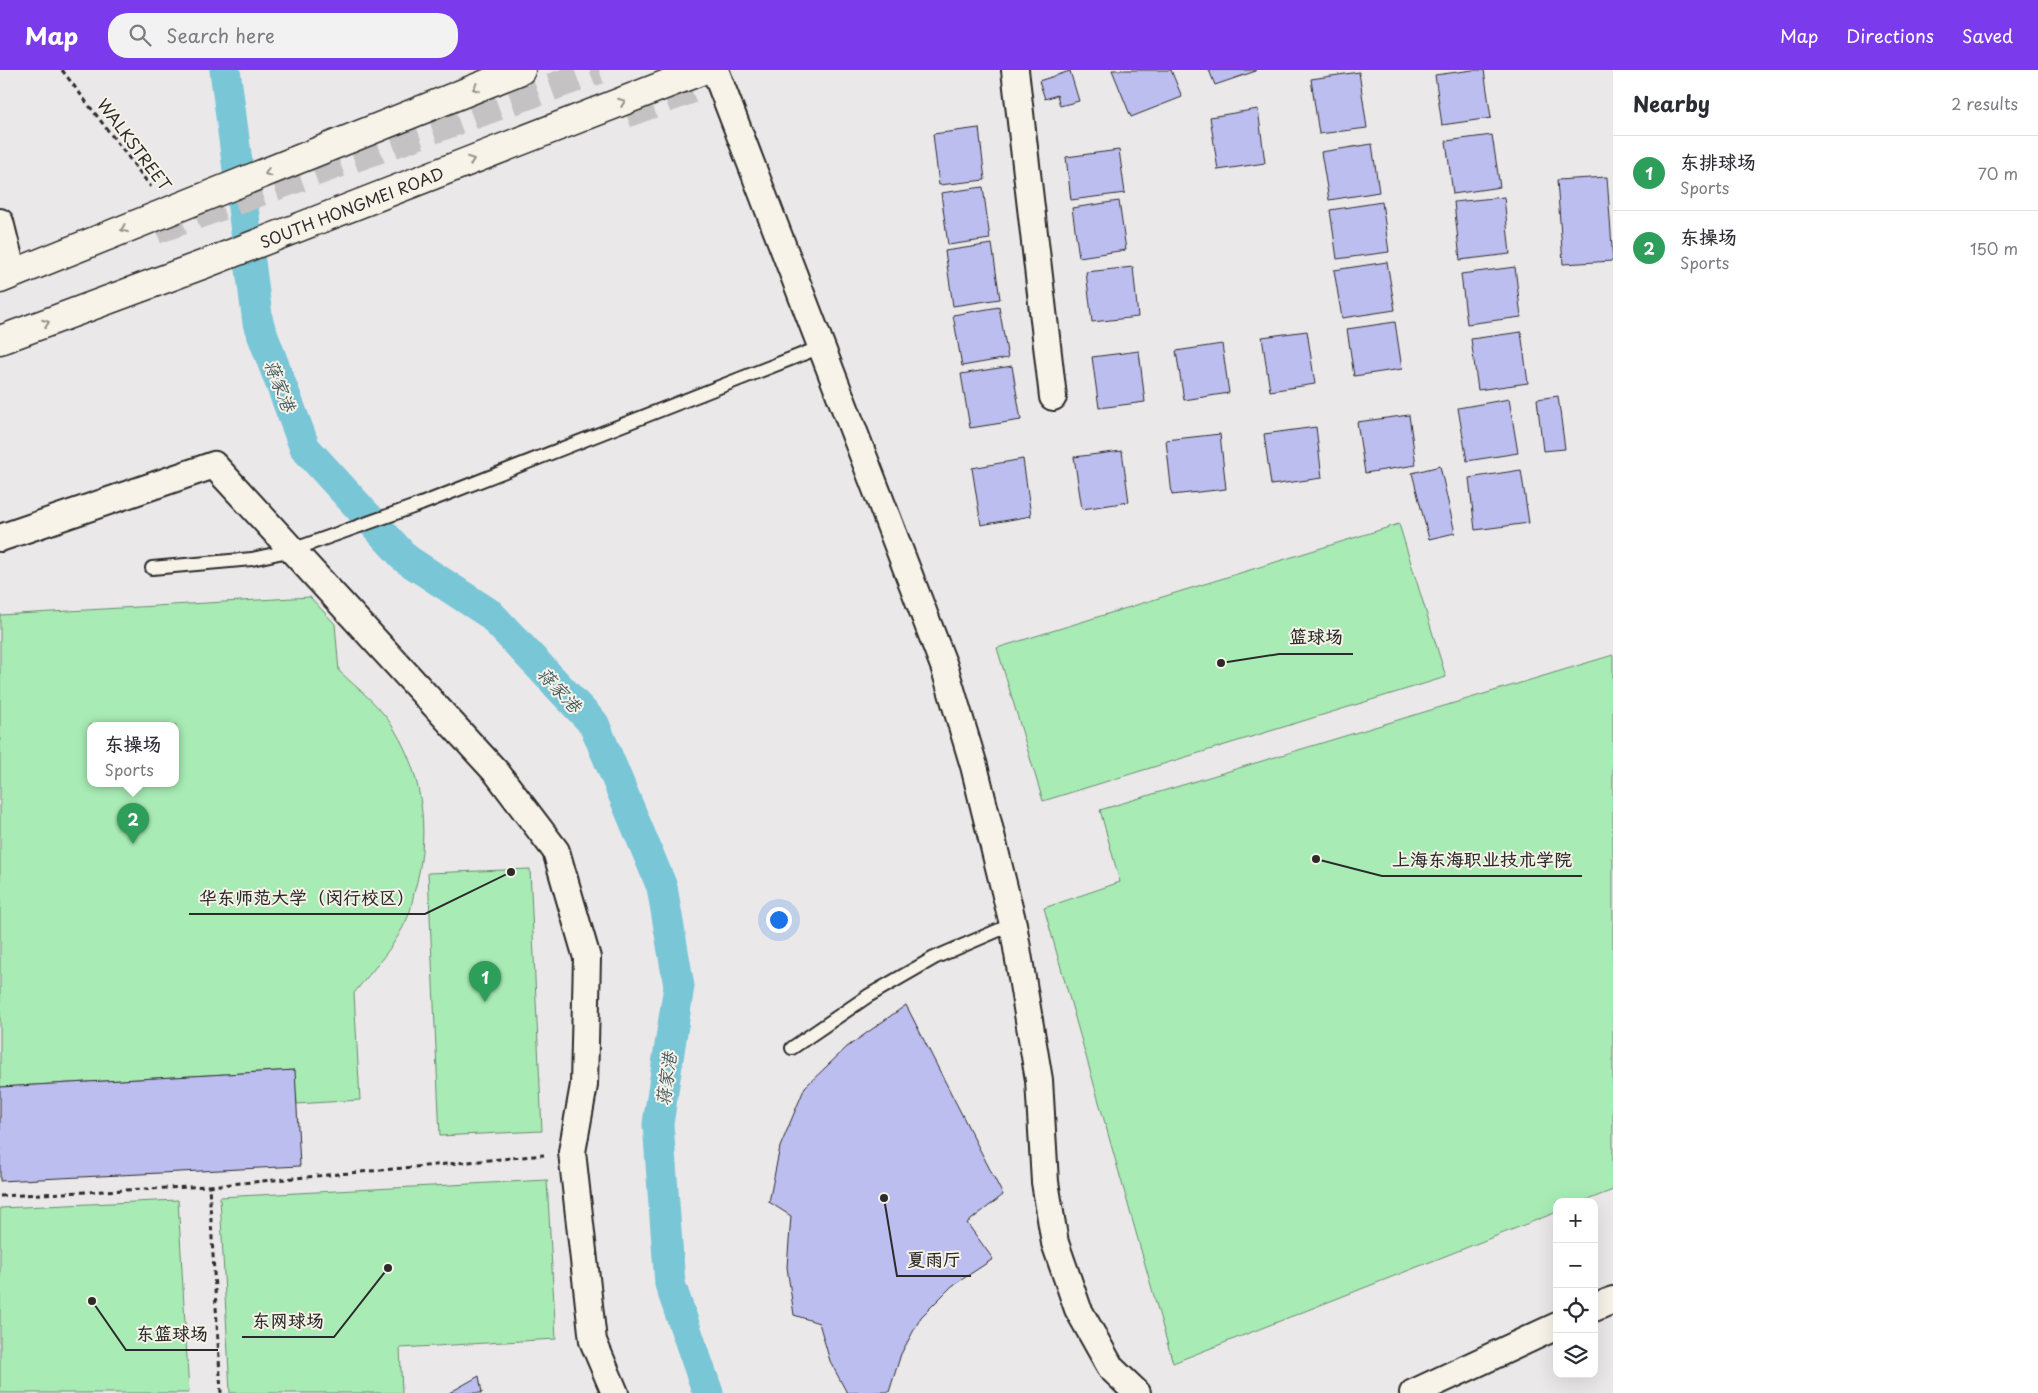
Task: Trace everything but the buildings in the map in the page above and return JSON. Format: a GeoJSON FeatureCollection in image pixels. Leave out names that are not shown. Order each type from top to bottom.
{"type":"FeatureCollection","features":[{"type":"Feature","properties":{"kind":"main road"},"geometry":{"type":"LineString","coordinates":[[6,276],[522,70]]}},
{"type":"Feature","properties":{"kind":"main road","name":"SOUTH HONGMEI ROAD"},"geometry":{"type":"LineString","coordinates":[[0,340],[202,265],[703,70]]}},
{"type":"Feature","properties":{"kind":"street"},"geometry":{"type":"LineString","coordinates":[[715,70],[944,666],[974,766],[1012,924],[1039,1080],[1045,1182],[1055,1242],[1078,1309],[1111,1368],[1136,1393]]}},
{"type":"Feature","properties":{"kind":"street"},"geometry":{"type":"LineString","coordinates":[[1015,70],[1053,397]]}},
{"type":"Feature","properties":{"kind":"street"},"geometry":{"type":"LineString","coordinates":[[0,222],[6,276]]}},
{"type":"Feature","properties":{"kind":"street"},"geometry":{"type":"LineString","coordinates":[[0,538],[214,465],[497,773],[556,851],[587,958],[584,1085],[572,1152],[593,1341],[615,1393]]}},
{"type":"Feature","properties":{"kind":"street"},"geometry":{"type":"LineString","coordinates":[[1598,1306],[1613,1300]]}},
{"type":"Feature","properties":{"kind":"street"},"geometry":{"type":"LineString","coordinates":[[1413,1393],[1553,1328]]}},
{"type":"Feature","properties":{"kind":"lane"},"geometry":{"type":"LineString","coordinates":[[152,568],[252,559],[292,550],[421,504],[821,347]]}},
{"type":"Feature","properties":{"kind":"lane"},"geometry":{"type":"LineString","coordinates":[[792,1048],[868,996],[934,958],[1012,924]]}},
{"type":"Feature","properties":{"kind":"path","name":"WALKSTREET"},"geometry":{"type":"LineString","coordinates":[[62,70],[169,210]]}},
{"type":"Feature","properties":{"kind":"path"},"geometry":{"type":"LineString","coordinates":[[0,1196],[209,1186],[572,1152]]}},
{"type":"Feature","properties":{"kind":"path"},"geometry":{"type":"LineString","coordinates":[[209,1186],[221,1393]]}},
{"type":"Feature","properties":{"kind":"green space"},"geometry":{"type":"Polygon","coordinates":[[[1399,524],[1446,677],[1043,801],[997,648],[1399,524]]]}},
{"type":"Feature","properties":{"kind":"green space"},"geometry":{"type":"Polygon","coordinates":[[[310,597],[335,624],[339,671],[369,698],[394,729],[412,768],[422,809],[422,851],[408,916],[390,948],[354,993],[360,1100],[297,1104],[294,1070],[0,1087],[0,615],[310,597]]]}},
{"type":"Feature","properties":{"kind":"green space"},"geometry":{"type":"Polygon","coordinates":[[[1613,655],[1613,1190],[1592,1198],[1553,1198],[1553,1214],[1173,1363],[1044,908],[1120,882],[1100,810],[1613,655]]]}},
{"type":"Feature","properties":{"kind":"green space"},"geometry":{"type":"Polygon","coordinates":[[[530,869],[542,1131],[440,1136],[428,873],[530,869]]]}},
{"type":"Feature","properties":{"kind":"green space"},"geometry":{"type":"Polygon","coordinates":[[[547,1180],[556,1339],[400,1348],[402,1393],[230,1393],[220,1197],[547,1180]]]}},
{"type":"Feature","properties":{"kind":"green space"},"geometry":{"type":"Polygon","coordinates":[[[178,1200],[189,1393],[0,1393],[0,1208],[178,1200]]]}},
{"type":"Feature","properties":{"kind":"waterway","name":"蒋家港"},"geometry":{"type":"LineString","coordinates":[[225,70],[258,323],[305,448],[406,559],[490,614],[594,724],[662,887],[679,986],[658,1124],[670,1284],[708,1393]]}},
{"type":"Feature","properties":{"kind":"tunnel"},"geometry":{"type":"LineString","coordinates":[[156,230],[599,70]]}},
{"type":"Feature","properties":{"kind":"tunnel"},"geometry":{"type":"LineString","coordinates":[[626,114],[744,70]]}},
{"type":"Feature","properties":{"kind":"place","name":"篮球场"},"geometry":{"type":"Point","coordinates":[1221,663]}},
{"type":"Feature","properties":{"kind":"place","name":"东操场"},"geometry":{"type":"Point","coordinates":[133,844]}},
{"type":"Feature","properties":{"kind":"place","name":"上海东海职业技术学院"},"geometry":{"type":"Point","coordinates":[1316,859]}},
{"type":"Feature","properties":{"kind":"place","name":"华东师范大学（闵行校区）"},"geometry":{"type":"Point","coordinates":[511,872]}},
{"type":"Feature","properties":{"kind":"place","name":"东排球场"},"geometry":{"type":"Point","coordinates":[485,1002]}},
{"type":"Feature","properties":{"kind":"place","name":"夏雨厅"},"geometry":{"type":"Point","coordinates":[884,1198]}},
{"type":"Feature","properties":{"kind":"place","name":"东网球场"},"geometry":{"type":"Point","coordinates":[388,1268]}},
{"type":"Feature","properties":{"kind":"place","name":"东篮球场"},"geometry":{"type":"Point","coordinates":[92,1301]}}]}
